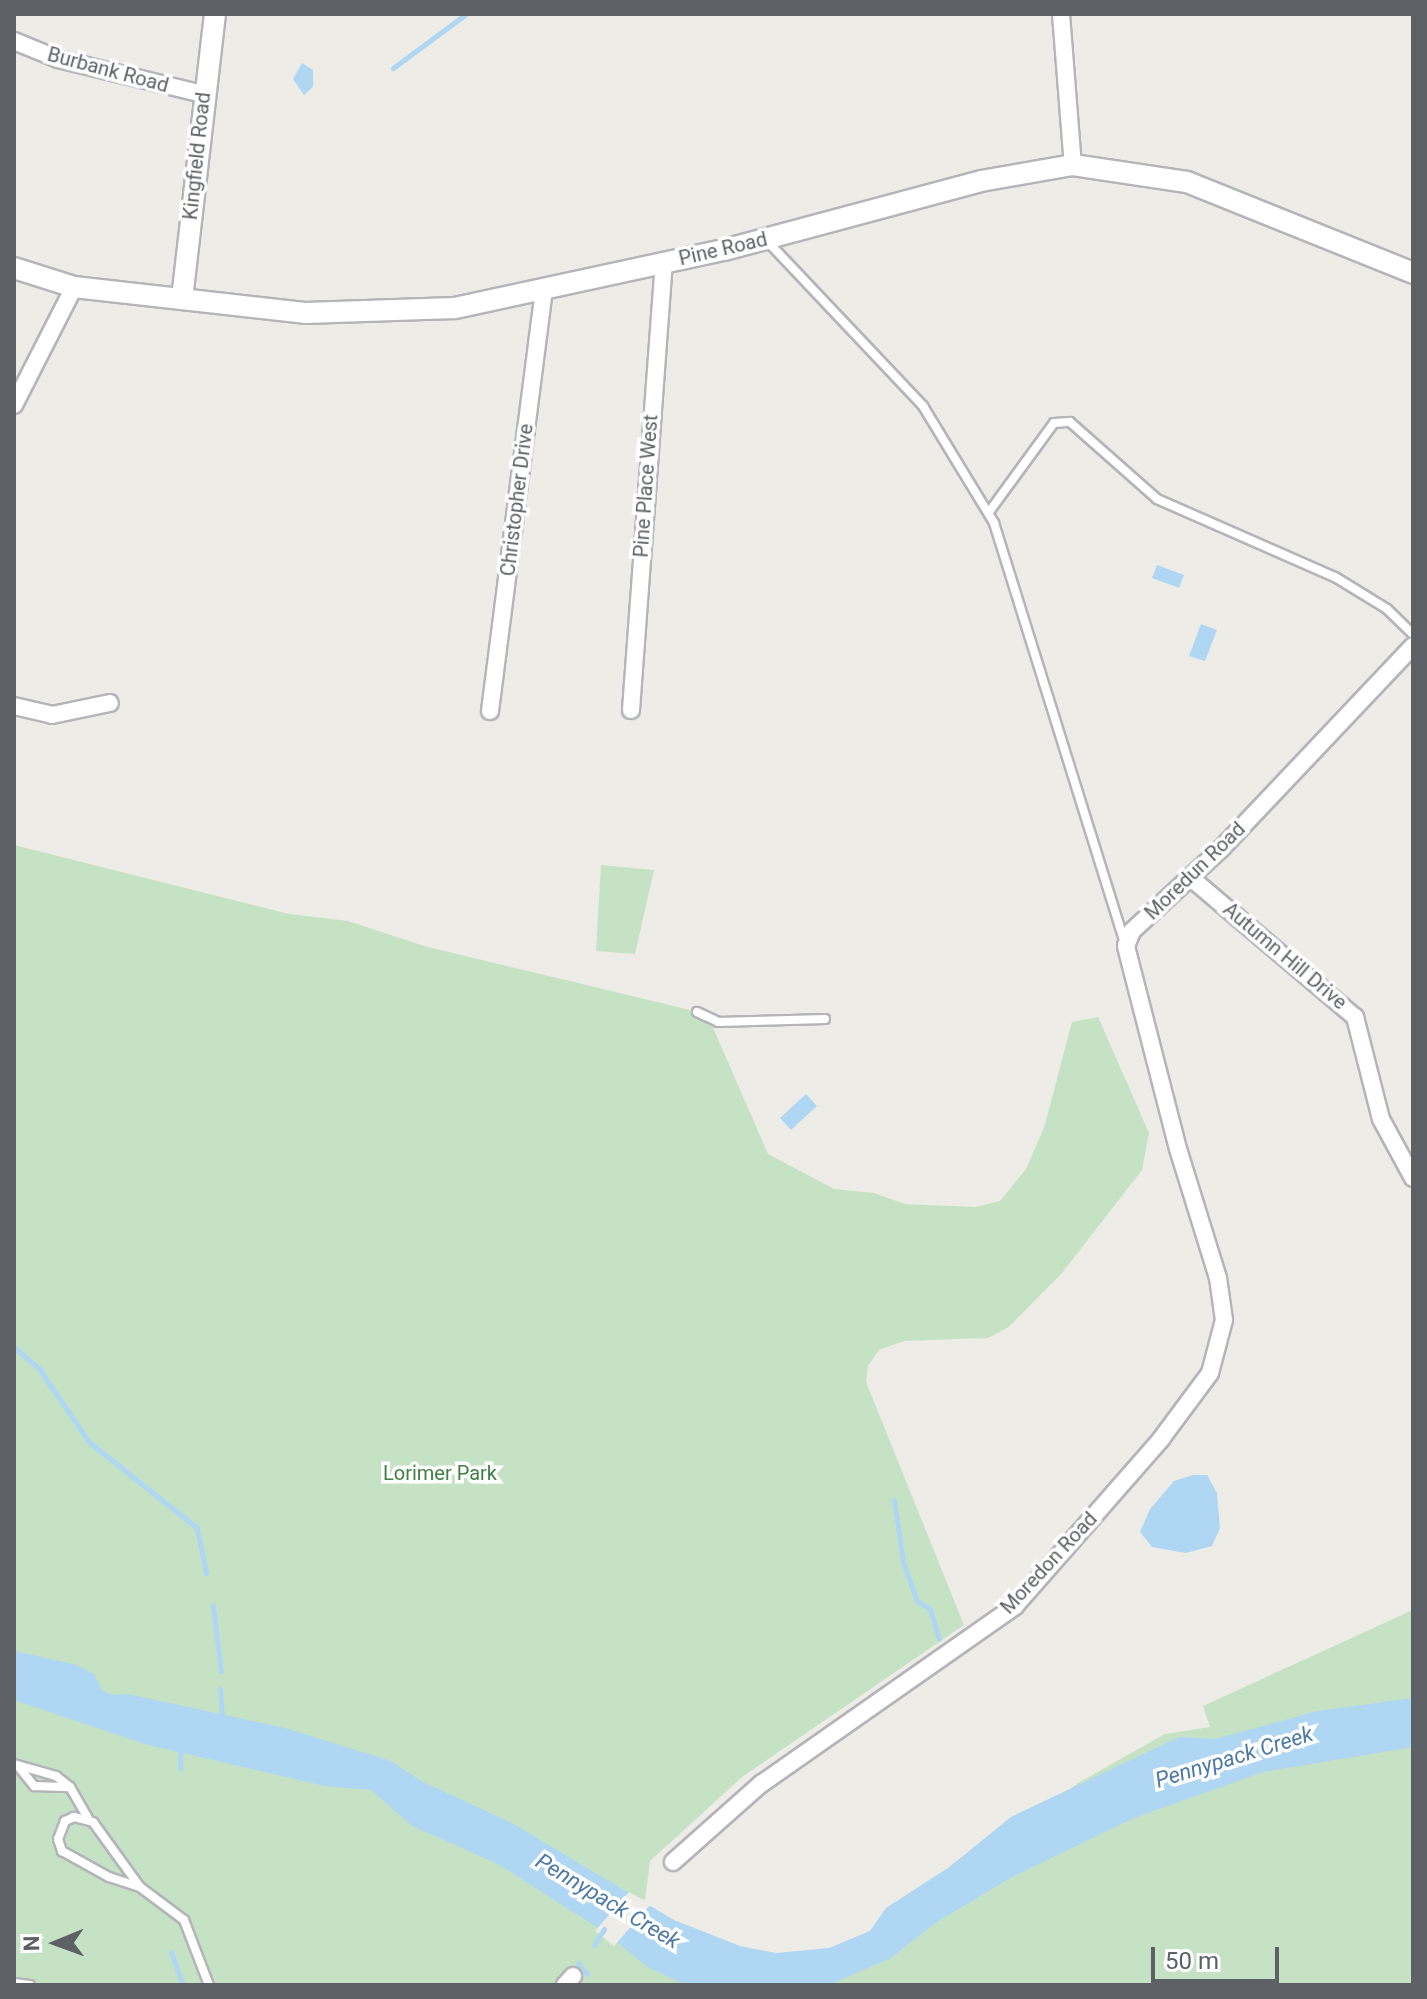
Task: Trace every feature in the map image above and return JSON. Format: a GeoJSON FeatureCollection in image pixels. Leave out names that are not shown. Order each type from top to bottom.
{"type":"FeatureCollection","features":[{"type":"Feature","properties":{"kind":"street","name":"Kingfield Road"},"geometry":{"type":"LineString","coordinates":[[182,299],[203,94],[215,14]]}},
{"type":"Feature","properties":{"kind":"street"},"geometry":{"type":"LineString","coordinates":[[1061,14],[1073,165]]}},
{"type":"Feature","properties":{"kind":"street","name":"Burbank Road"},"geometry":{"type":"LineString","coordinates":[[14,41],[58,59],[203,94]]}},
{"type":"Feature","properties":{"kind":"street","name":"Pine Road"},"geometry":{"type":"LineString","coordinates":[[14,268],[74,287],[305,313],[379,314],[455,308],[765,239],[981,181],[1073,165],[1187,182],[1413,273]]}},
{"type":"Feature","properties":{"kind":"street","name":"Pine Place West"},"geometry":{"type":"LineString","coordinates":[[631,710],[664,262]]}},
{"type":"Feature","properties":{"kind":"street"},"geometry":{"type":"LineString","coordinates":[[14,405],[74,287]]}},
{"type":"Feature","properties":{"kind":"street","name":"Christopher Drive"},"geometry":{"type":"LineString","coordinates":[[490,711],[544,288]]}},
{"type":"Feature","properties":{"kind":"street","name":"Moredun Road"},"geometry":{"type":"LineString","coordinates":[[1126,946],[1132,931],[1191,878],[1413,646]]}},
{"type":"Feature","properties":{"kind":"street"},"geometry":{"type":"LineString","coordinates":[[14,706],[52,715],[110,703]]}},
{"type":"Feature","properties":{"kind":"street","name":"Autumn Hill Drive"},"geometry":{"type":"LineString","coordinates":[[1191,878],[1355,1017],[1381,1119],[1413,1178]]}},
{"type":"Feature","properties":{"kind":"street","name":"Moredon Road"},"geometry":{"type":"LineString","coordinates":[[673,1862],[761,1784],[1015,1606],[1161,1439],[1210,1373],[1224,1320],[1218,1278],[1178,1149],[1126,946]]}},
{"type":"Feature","properties":{"kind":"lane"},"geometry":{"type":"LineString","coordinates":[[765,239],[923,406],[989,512],[1126,946]]}},
{"type":"Feature","properties":{"kind":"lane"},"geometry":{"type":"LineString","coordinates":[[989,512],[1054,423],[1070,422],[1157,499],[1335,577],[1387,609],[1413,634]]}},
{"type":"Feature","properties":{"kind":"lane"},"geometry":{"type":"LineString","coordinates":[[697,1012],[718,1022],[825,1019]]}},
{"type":"Feature","properties":{"kind":"lane"},"geometry":{"type":"LineString","coordinates":[[16,1765],[34,1786],[70,1787]]}},
{"type":"Feature","properties":{"kind":"lane"},"geometry":{"type":"LineString","coordinates":[[16,1765],[56,1776],[70,1787],[88,1818],[140,1887],[189,1927],[209,1985]]}},
{"type":"Feature","properties":{"kind":"lane"},"geometry":{"type":"LineString","coordinates":[[88,1818],[65,1821],[58,1839],[62,1851],[140,1887]]}},
{"type":"Feature","properties":{"kind":"lane"},"geometry":{"type":"LineString","coordinates":[[14,1983],[30,1985]]}},
{"type":"Feature","properties":{"kind":"green space","name":"Lorimer Park"},"geometry":{"type":"Polygon","coordinates":[[[14,845],[289,914],[348,921],[424,946],[707,1014],[768,1154],[834,1189],[874,1193],[905,1204],[976,1207],[1000,1201],[1026,1169],[1044,1128],[1072,1022],[1098,1017],[1149,1133],[1142,1170],[1062,1273],[1009,1327],[988,1338],[904,1341],[879,1350],[868,1366],[866,1382],[964,1625],[742,1777],[650,1861],[643,1917],[731,1985],[14,1985],[14,845]]]}},
{"type":"Feature","properties":{"kind":"green space"},"geometry":{"type":"Polygon","coordinates":[[[601,865],[654,870],[635,954],[596,951],[601,865]]]}},
{"type":"Feature","properties":{"kind":"green space"},"geometry":{"type":"Polygon","coordinates":[[[1413,1610],[1413,1985],[809,1985],[1078,1783],[1165,1734],[1210,1727],[1203,1706],[1413,1610]]]}},
{"type":"Feature","properties":{"kind":"water"},"geometry":{"type":"Polygon","coordinates":[[[302,63],[313,70],[313,87],[304,95],[293,79],[302,63]]]}},
{"type":"Feature","properties":{"kind":"water"},"geometry":{"type":"Polygon","coordinates":[[[1157,565],[1184,575],[1179,588],[1152,578],[1157,565]]]}},
{"type":"Feature","properties":{"kind":"water"},"geometry":{"type":"Polygon","coordinates":[[[1201,624],[1217,630],[1205,661],[1189,656],[1201,624]]]}},
{"type":"Feature","properties":{"kind":"water"},"geometry":{"type":"Polygon","coordinates":[[[806,1094],[817,1106],[791,1130],[780,1118],[806,1094]]]}},
{"type":"Feature","properties":{"kind":"water"},"geometry":{"type":"Polygon","coordinates":[[[1193,1475],[1207,1475],[1217,1493],[1220,1528],[1212,1546],[1186,1553],[1152,1547],[1140,1532],[1150,1509],[1174,1481],[1193,1475]]]}},
{"type":"Feature","properties":{"kind":"water","name":"Pennypack Creek"},"geometry":{"type":"Polygon","coordinates":[[[14,1651],[77,1665],[94,1674],[102,1690],[112,1695],[128,1694],[285,1728],[391,1761],[423,1782],[512,1823],[674,1920],[740,1946],[776,1953],[829,1948],[870,1931],[886,1908],[948,1868],[1011,1817],[1179,1737],[1215,1739],[1318,1711],[1413,1698],[1413,1747],[1263,1772],[1134,1818],[1012,1877],[934,1924],[891,1958],[829,1985],[686,1985],[649,1968],[603,1931],[498,1864],[412,1826],[371,1790],[325,1786],[148,1745],[14,1700],[14,1651]]]}},
{"type":"Feature","properties":{"kind":"pier"},"geometry":{"type":"Polygon","coordinates":[[[629,1892],[651,1904],[614,1946],[595,1931],[629,1892]]]}},
{"type":"Feature","properties":{"kind":"waterway"},"geometry":{"type":"LineString","coordinates":[[393,68],[466,14]]}},
{"type":"Feature","properties":{"kind":"waterway"},"geometry":{"type":"LineString","coordinates":[[14,1347],[40,1370],[89,1442],[197,1528],[206,1573]]}},
{"type":"Feature","properties":{"kind":"waterway"},"geometry":{"type":"LineString","coordinates":[[894,1500],[903,1562],[917,1601],[930,1609],[939,1639]]}},
{"type":"Feature","properties":{"kind":"waterway"},"geometry":{"type":"LineString","coordinates":[[213,1605],[221,1672]]}},
{"type":"Feature","properties":{"kind":"waterway"},"geometry":{"type":"LineString","coordinates":[[220,1689],[222,1720]]}},
{"type":"Feature","properties":{"kind":"waterway"},"geometry":{"type":"LineString","coordinates":[[180,1768],[181,1745]]}},
{"type":"Feature","properties":{"kind":"waterway"},"geometry":{"type":"LineString","coordinates":[[594,1945],[604,1929]]}},
{"type":"Feature","properties":{"kind":"waterway"},"geometry":{"type":"LineString","coordinates":[[171,1952],[183,1985]]}},
{"type":"Feature","properties":{"kind":"waterway"},"geometry":{"type":"LineString","coordinates":[[578,1963],[587,1974]]}}]}
